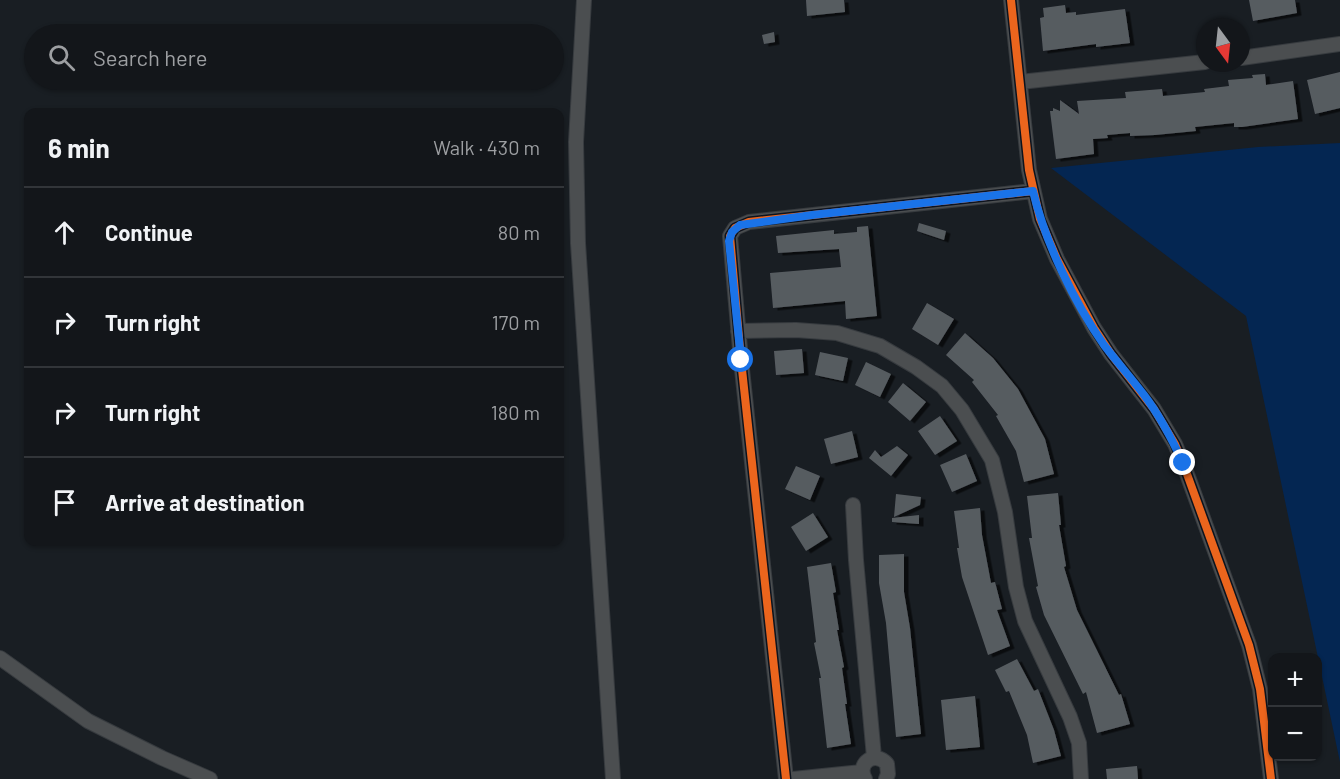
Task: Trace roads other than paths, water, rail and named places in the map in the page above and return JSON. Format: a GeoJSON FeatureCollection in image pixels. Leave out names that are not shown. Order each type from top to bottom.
{"type":"FeatureCollection","features":[{"type":"Feature","properties":{"kind":"street"},"geometry":{"type":"LineString","coordinates":[[584,0],[576,142],[578,243],[613,779]]}},
{"type":"Feature","properties":{"kind":"street"},"geometry":{"type":"LineString","coordinates":[[1011,0],[1033,191],[1048,238],[1085,313],[1106,348],[1154,409],[1175,444],[1187,472],[1249,645],[1260,689],[1271,779]]}},
{"type":"Feature","properties":{"kind":"street"},"geometry":{"type":"LineString","coordinates":[[1250,57],[1340,44]]}},
{"type":"Feature","properties":{"kind":"street"},"geometry":{"type":"LineString","coordinates":[[1020,82],[1196,63]]}},
{"type":"Feature","properties":{"kind":"street"},"geometry":{"type":"LineString","coordinates":[[786,779],[729,241],[732,232],[740,225],[812,215],[1033,191]]}},
{"type":"Feature","properties":{"kind":"street"},"geometry":{"type":"LineString","coordinates":[[738,331],[796,330],[837,333],[880,346],[916,367],[942,386],[962,410],[992,460],[999,482],[1016,587],[1025,621],[1071,717],[1079,742],[1081,779]]}},
{"type":"Feature","properties":{"kind":"street"},"geometry":{"type":"LineString","coordinates":[[853,505],[874,757]]}},
{"type":"Feature","properties":{"kind":"street"},"geometry":{"type":"LineString","coordinates":[[0,658],[88,720],[162,758],[210,779]]}},
{"type":"Feature","properties":{"kind":"street"},"geometry":{"type":"LineString","coordinates":[[794,779],[864,776],[865,762],[874,757],[884,760],[887,764],[886,779]]}}]}
